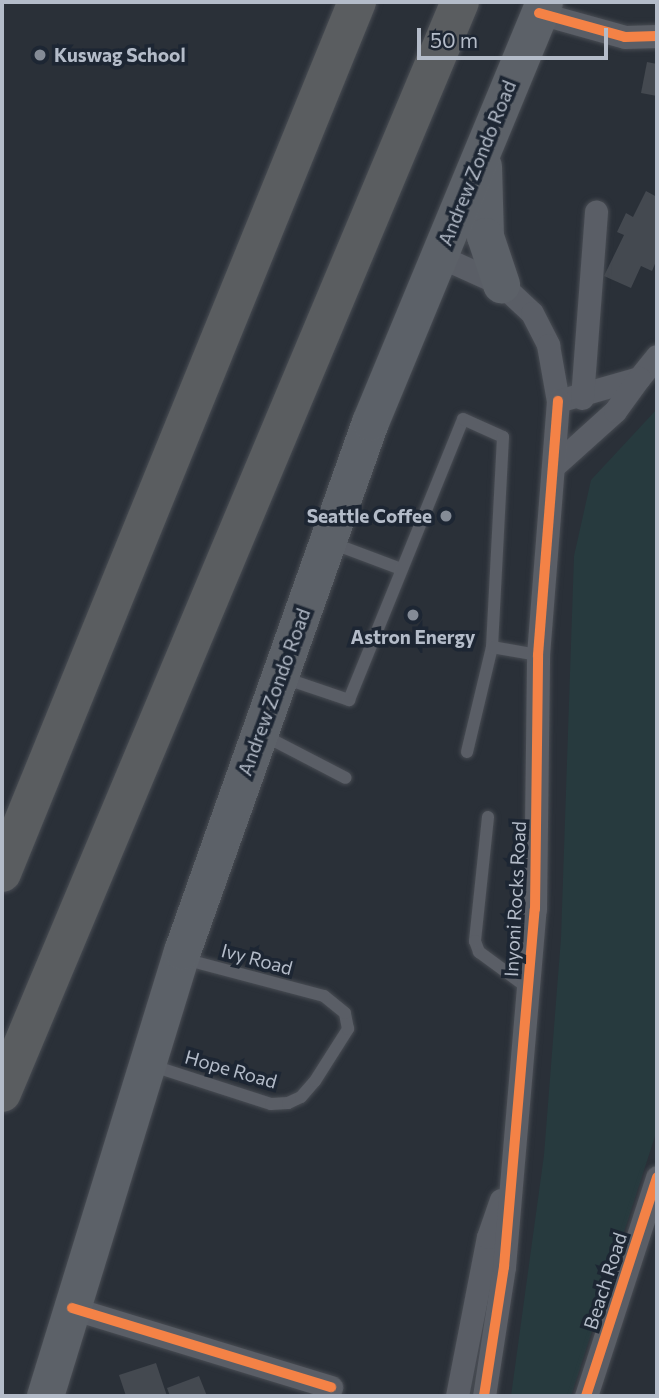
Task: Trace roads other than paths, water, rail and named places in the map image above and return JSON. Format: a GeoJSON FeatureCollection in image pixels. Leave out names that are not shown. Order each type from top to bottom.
{"type":"FeatureCollection","features":[{"type":"Feature","properties":{"kind":"highway"},"geometry":{"type":"LineString","coordinates":[[2,873],[357,2]]}},
{"type":"Feature","properties":{"kind":"highway"},"geometry":{"type":"LineString","coordinates":[[2,1094],[460,2]]}},
{"type":"Feature","properties":{"kind":"main road","name":"Andrew Zondo Road"},"geometry":{"type":"LineString","coordinates":[[45,1396],[180,958],[370,422],[542,7]]}},
{"type":"Feature","properties":{"kind":"main road"},"geometry":{"type":"LineString","coordinates":[[483,148],[485,236],[501,284]]}},
{"type":"Feature","properties":{"kind":"street"},"geometry":{"type":"LineString","coordinates":[[542,7],[625,37],[657,36]]}},
{"type":"Feature","properties":{"kind":"street"},"geometry":{"type":"LineString","coordinates":[[582,398],[596,212]]}},
{"type":"Feature","properties":{"kind":"street","name":"Inyoni Rocks Road"},"geometry":{"type":"LineString","coordinates":[[439,256],[501,284],[519,298],[541,329],[558,401],[538,655],[535,909],[508,1184],[504,1266],[484,1396]]}},
{"type":"Feature","properties":{"kind":"street"},"geometry":{"type":"LineString","coordinates":[[554,466],[615,411],[657,356]]}},
{"type":"Feature","properties":{"kind":"street"},"geometry":{"type":"LineString","coordinates":[[558,401],[582,398],[639,378]]}},
{"type":"Feature","properties":{"kind":"street","name":"Beach Road"},"geometry":{"type":"LineString","coordinates":[[586,1396],[657,1177]]}},
{"type":"Feature","properties":{"kind":"street"},"geometry":{"type":"LineString","coordinates":[[457,1396],[488,1237],[508,1184]]}},
{"type":"Feature","properties":{"kind":"street"},"geometry":{"type":"LineString","coordinates":[[72,1308],[331,1387]]}},
{"type":"Feature","properties":{"kind":"lane"},"geometry":{"type":"LineString","coordinates":[[279,677],[349,700],[463,419],[503,437],[492,647],[467,752]]}},
{"type":"Feature","properties":{"kind":"lane"},"geometry":{"type":"LineString","coordinates":[[328,541],[401,569]]}},
{"type":"Feature","properties":{"kind":"lane"},"geometry":{"type":"LineString","coordinates":[[492,647],[538,655]]}},
{"type":"Feature","properties":{"kind":"lane"},"geometry":{"type":"LineString","coordinates":[[260,733],[346,778]]}},
{"type":"Feature","properties":{"kind":"lane"},"geometry":{"type":"LineString","coordinates":[[488,817],[475,941],[479,952],[528,988]]}},
{"type":"Feature","properties":{"kind":"lane","name":"Ivy Road"},"geometry":{"type":"LineString","coordinates":[[180,958],[324,996]]}},
{"type":"Feature","properties":{"kind":"lane","name":"Hope Road"},"geometry":{"type":"LineString","coordinates":[[149,1065],[271,1104],[288,1103],[301,1097],[315,1081],[348,1029],[345,1013],[324,996]]}},
{"type":"Feature","properties":{"kind":"place","name":"Kuswag School"},"geometry":{"type":"Point","coordinates":[40,55]}},
{"type":"Feature","properties":{"kind":"place","name":"Seattle Coffee"},"geometry":{"type":"Point","coordinates":[446,516]}},
{"type":"Feature","properties":{"kind":"place","name":"Astron Energy"},"geometry":{"type":"Point","coordinates":[413,615]}}]}
